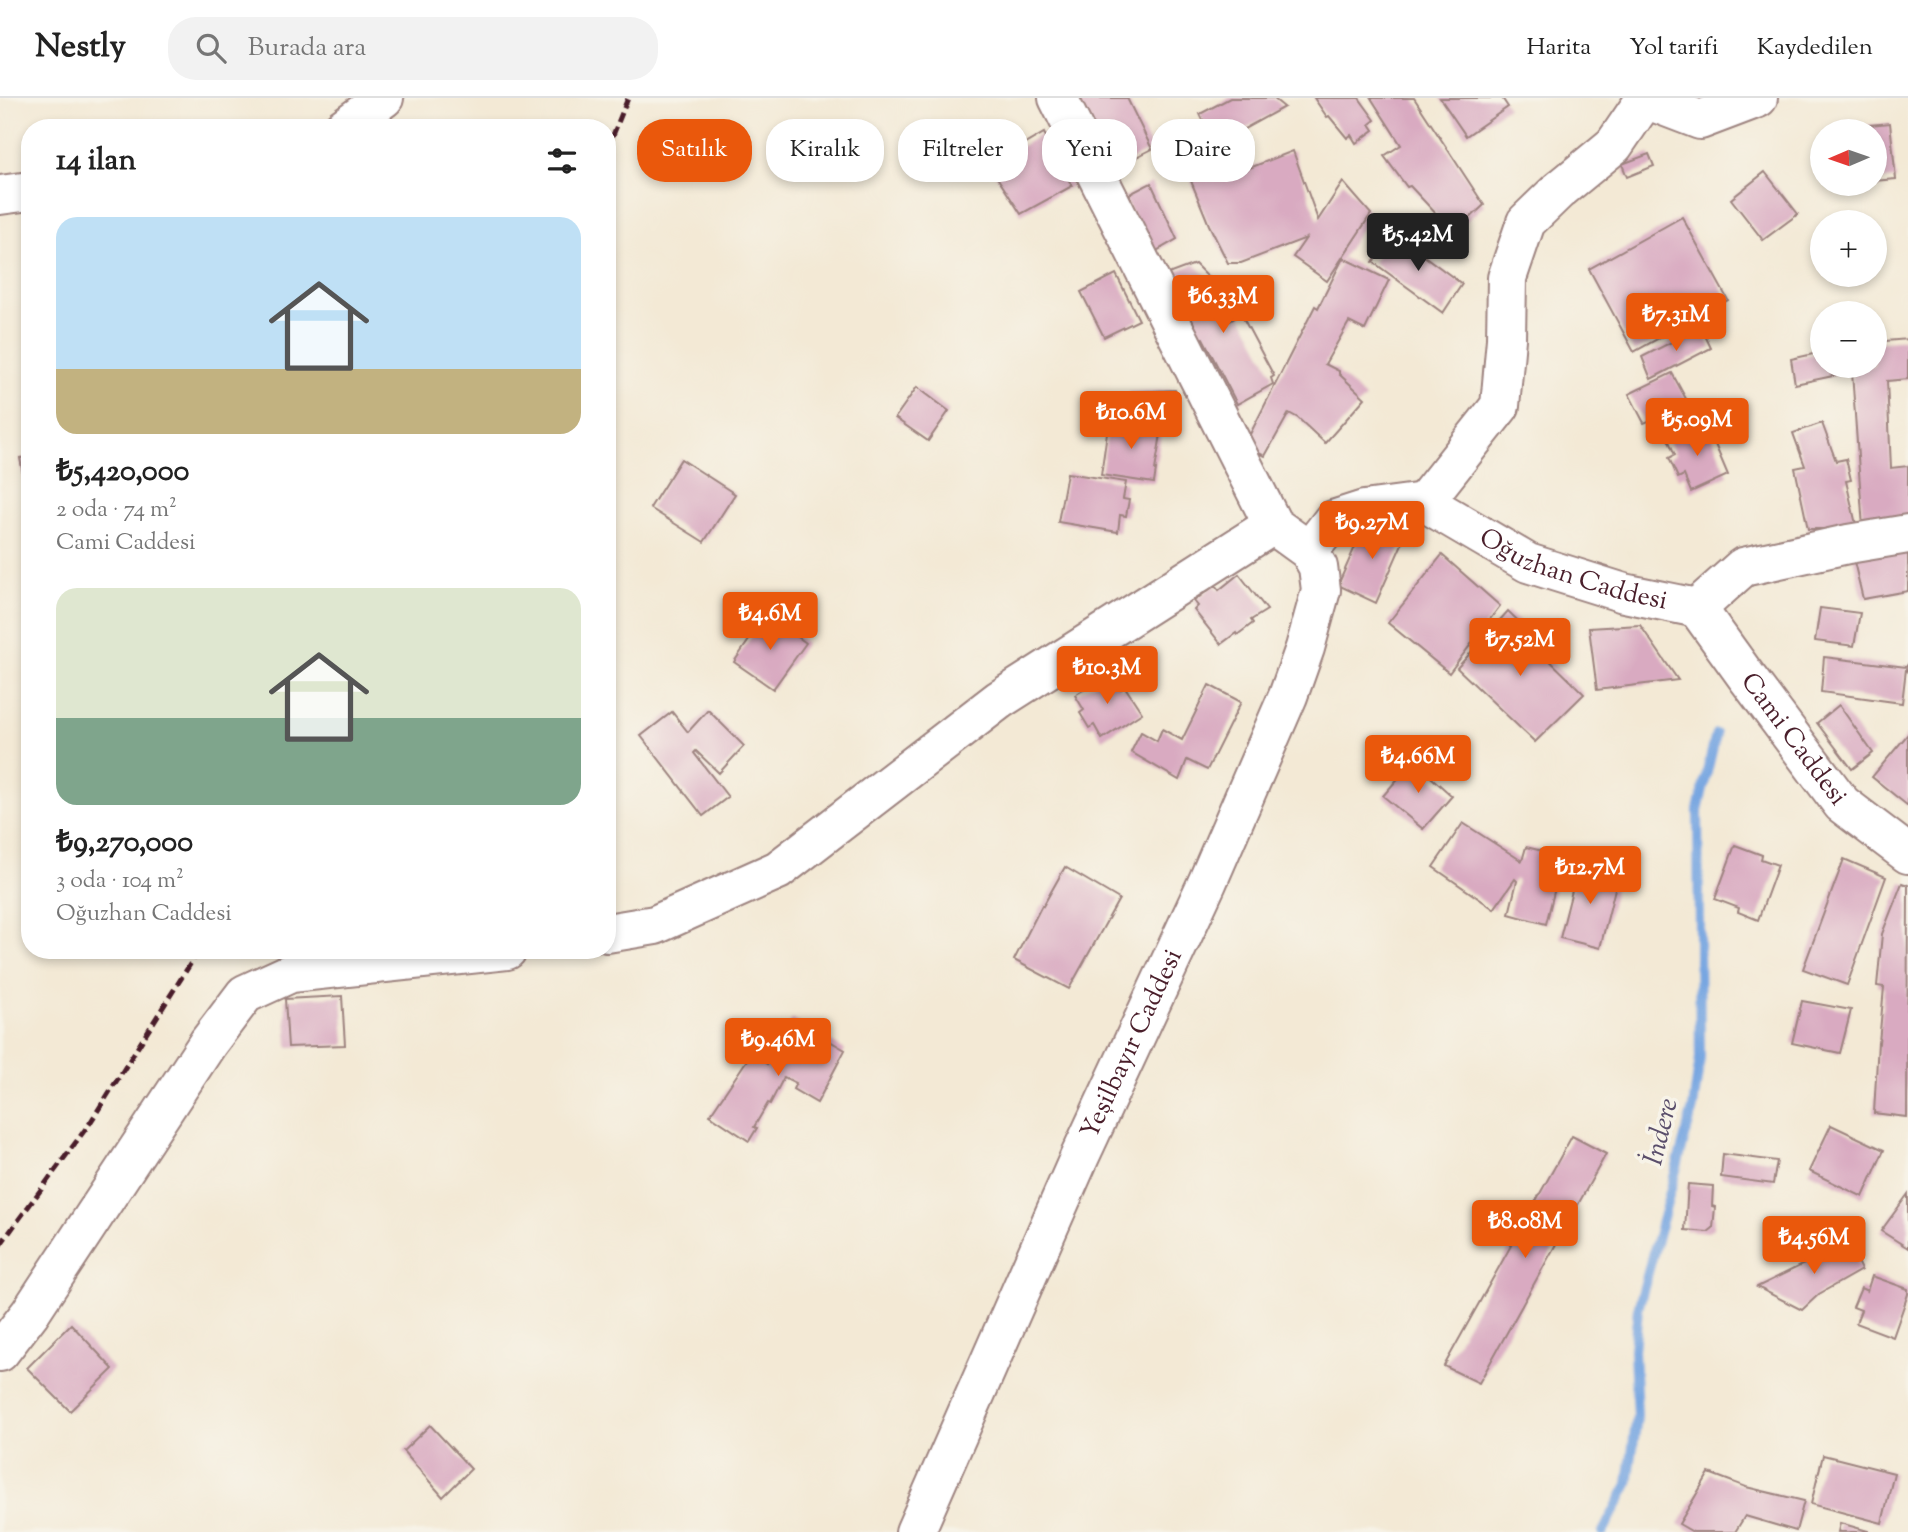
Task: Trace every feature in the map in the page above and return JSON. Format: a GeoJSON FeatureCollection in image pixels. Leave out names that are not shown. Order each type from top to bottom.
{"type":"FeatureCollection","features":[{"type":"Feature","properties":{"kind":"street"},"geometry":{"type":"LineString","coordinates":[[355,119],[384,98]]}},
{"type":"Feature","properties":{"kind":"street"},"geometry":{"type":"LineString","coordinates":[[1058,98],[1273,525],[1309,551],[1333,520],[1364,510],[1424,502],[1500,406],[1506,340],[1507,278],[1526,222],[1558,191],[1614,145],[1646,99],[1700,120],[1758,98]]}},
{"type":"Feature","properties":{"kind":"street"},"geometry":{"type":"LineString","coordinates":[[0,195],[21,192]]}},
{"type":"Feature","properties":{"kind":"street","name":"Oğuzhan Caddesi"},"geometry":{"type":"LineString","coordinates":[[1424,502],[1528,563],[1624,593],[1698,608]]}},
{"type":"Feature","properties":{"kind":"street"},"geometry":{"type":"LineString","coordinates":[[616,932],[655,925],[778,870],[999,700],[1273,525]]}},
{"type":"Feature","properties":{"kind":"street"},"geometry":{"type":"LineString","coordinates":[[1698,608],[1743,567],[1908,534]]}},
{"type":"Feature","properties":{"kind":"street","name":"Yeşilbayır Caddesi"},"geometry":{"type":"LineString","coordinates":[[915,1532],[1080,1156],[1208,883],[1287,696],[1305,648],[1321,590],[1318,567],[1309,551]]}},
{"type":"Feature","properties":{"kind":"street","name":"Cami Caddesi"},"geometry":{"type":"LineString","coordinates":[[1698,608],[1842,804],[1908,854]]}},
{"type":"Feature","properties":{"kind":"street"},"geometry":{"type":"LineString","coordinates":[[0,1352],[30,1313],[208,1043],[245,994],[291,973],[423,959]]}},
{"type":"Feature","properties":{"kind":"building"},"geometry":{"type":"Polygon","coordinates":[[[1075,98],[1127,98],[1151,147],[1151,150],[1137,157],[1137,119],[1086,119],[1075,98]]]}},
{"type":"Feature","properties":{"kind":"building"},"geometry":{"type":"Polygon","coordinates":[[[1230,98],[1273,98],[1284,107],[1255,123],[1255,119],[1202,119],[1200,114],[1230,98]]]}},
{"type":"Feature","properties":{"kind":"building"},"geometry":{"type":"Polygon","coordinates":[[[1314,98],[1359,98],[1375,120],[1370,124],[1374,130],[1356,143],[1351,135],[1347,138],[1329,116],[1327,117],[1314,98]]]}},
{"type":"Feature","properties":{"kind":"building"},"geometry":{"type":"Polygon","coordinates":[[[1371,98],[1414,98],[1484,205],[1454,233],[1410,186],[1407,187],[1384,156],[1401,145],[1371,98]]]}},
{"type":"Feature","properties":{"kind":"building"},"geometry":{"type":"Polygon","coordinates":[[[1440,98],[1502,98],[1508,107],[1466,136],[1440,98]]]}},
{"type":"Feature","properties":{"kind":"building"},"geometry":{"type":"Polygon","coordinates":[[[1887,123],[1890,123],[1896,179],[1887,180],[1887,123]]]}},
{"type":"Feature","properties":{"kind":"building"},"geometry":{"type":"Polygon","coordinates":[[[1042,134],[1042,182],[1070,182],[1072,186],[1021,214],[1000,182],[1028,182],[1028,142],[1042,134]]]}},
{"type":"Feature","properties":{"kind":"building"},"geometry":{"type":"Polygon","coordinates":[[[1293,151],[1318,220],[1343,182],[1371,214],[1327,281],[1293,257],[1306,238],[1241,263],[1228,263],[1191,182],[1255,182],[1255,166],[1293,151]]]}},
{"type":"Feature","properties":{"kind":"building"},"geometry":{"type":"Polygon","coordinates":[[[1649,154],[1654,166],[1627,177],[1622,164],[1649,154]]]}},
{"type":"Feature","properties":{"kind":"building"},"geometry":{"type":"Polygon","coordinates":[[[1765,172],[1798,214],[1763,240],[1731,199],[1765,172]]]}},
{"type":"Feature","properties":{"kind":"building"},"geometry":{"type":"Polygon","coordinates":[[[1151,183],[1177,239],[1151,254],[1124,197],[1151,183]]]}},
{"type":"Feature","properties":{"kind":"building"},"geometry":{"type":"Polygon","coordinates":[[[1682,217],[1728,300],[1634,352],[1589,269],[1682,217]]]}},
{"type":"Feature","properties":{"kind":"building"},"geometry":{"type":"Polygon","coordinates":[[[1393,233],[1462,284],[1443,313],[1373,262],[1393,233]]]}},
{"type":"Feature","properties":{"kind":"building"},"geometry":{"type":"Polygon","coordinates":[[[1343,258],[1389,280],[1365,330],[1349,322],[1325,364],[1339,371],[1365,398],[1325,443],[1289,413],[1265,456],[1244,446],[1315,306],[1318,308],[1343,258]]]}},
{"type":"Feature","properties":{"kind":"building"},"geometry":{"type":"Polygon","coordinates":[[[1195,264],[1208,277],[1230,321],[1241,314],[1274,376],[1271,378],[1273,384],[1237,404],[1168,274],[1195,264]]]}},
{"type":"Feature","properties":{"kind":"building"},"geometry":{"type":"Polygon","coordinates":[[[1116,274],[1139,320],[1104,337],[1081,292],[1116,274]]]}},
{"type":"Feature","properties":{"kind":"building"},"geometry":{"type":"Polygon","coordinates":[[[1701,327],[1711,348],[1651,379],[1642,357],[1701,327]]]}},
{"type":"Feature","properties":{"kind":"building"},"geometry":{"type":"Polygon","coordinates":[[[1908,339],[1908,379],[1887,381],[1891,468],[1908,466],[1908,521],[1863,528],[1852,378],[1887,378],[1887,341],[1908,339]]]}},
{"type":"Feature","properties":{"kind":"building"},"geometry":{"type":"Polygon","coordinates":[[[1810,355],[1810,378],[1824,378],[1795,384],[1791,359],[1810,355]]]}},
{"type":"Feature","properties":{"kind":"building"},"geometry":{"type":"Polygon","coordinates":[[[1672,373],[1691,408],[1654,426],[1651,420],[1644,423],[1629,394],[1672,373]]]}},
{"type":"Feature","properties":{"kind":"building"},"geometry":{"type":"Polygon","coordinates":[[[917,387],[949,411],[928,441],[895,418],[917,387]]]}},
{"type":"Feature","properties":{"kind":"building"},"geometry":{"type":"Polygon","coordinates":[[[1175,390],[1178,415],[1133,418],[1129,392],[1175,390]]]}},
{"type":"Feature","properties":{"kind":"building"},"geometry":{"type":"Polygon","coordinates":[[[1109,419],[1162,428],[1154,483],[1101,475],[1109,419]]]}},
{"type":"Feature","properties":{"kind":"building"},"geometry":{"type":"Polygon","coordinates":[[[1706,423],[1728,475],[1691,492],[1684,475],[1678,478],[1669,458],[1675,455],[1668,439],[1706,423]]]}},
{"type":"Feature","properties":{"kind":"building"},"geometry":{"type":"Polygon","coordinates":[[[1822,423],[1836,461],[1846,459],[1851,480],[1846,481],[1857,529],[1808,529],[1795,468],[1805,466],[1793,433],[1822,423]]]}},
{"type":"Feature","properties":{"kind":"building"},"geometry":{"type":"Polygon","coordinates":[[[681,459],[735,494],[704,542],[650,508],[681,459]]]}},
{"type":"Feature","properties":{"kind":"building"},"geometry":{"type":"Polygon","coordinates":[[[1067,473],[1126,482],[1123,499],[1129,500],[1126,516],[1120,515],[1118,532],[1058,522],[1067,473]]]}},
{"type":"Feature","properties":{"kind":"building"},"geometry":{"type":"Polygon","coordinates":[[[1367,520],[1405,537],[1376,603],[1338,585],[1367,520]]]}},
{"type":"Feature","properties":{"kind":"building"},"geometry":{"type":"Polygon","coordinates":[[[1908,542],[1908,591],[1863,599],[1852,553],[1908,542]]]}},
{"type":"Feature","properties":{"kind":"building"},"geometry":{"type":"Polygon","coordinates":[[[1442,555],[1500,606],[1449,673],[1388,623],[1442,555]]]}},
{"type":"Feature","properties":{"kind":"building"},"geometry":{"type":"Polygon","coordinates":[[[1239,574],[1267,610],[1251,620],[1253,623],[1237,635],[1236,633],[1221,644],[1194,610],[1198,606],[1194,601],[1215,585],[1219,590],[1239,574]]]}},
{"type":"Feature","properties":{"kind":"building"},"geometry":{"type":"Polygon","coordinates":[[[1820,608],[1860,613],[1854,646],[1815,641],[1820,608]]]}},
{"type":"Feature","properties":{"kind":"building"},"geometry":{"type":"Polygon","coordinates":[[[1508,611],[1540,642],[1535,646],[1584,694],[1535,742],[1457,668],[1508,611]]]}},
{"type":"Feature","properties":{"kind":"building"},"geometry":{"type":"Polygon","coordinates":[[[767,614],[806,643],[773,689],[734,662],[767,614]]]}},
{"type":"Feature","properties":{"kind":"building"},"geometry":{"type":"Polygon","coordinates":[[[1640,625],[1678,680],[1597,690],[1589,628],[1640,625]]]}},
{"type":"Feature","properties":{"kind":"building"},"geometry":{"type":"Polygon","coordinates":[[[1824,657],[1906,667],[1908,664],[1902,703],[1821,692],[1824,657]]]}},
{"type":"Feature","properties":{"kind":"building"},"geometry":{"type":"Polygon","coordinates":[[[1111,673],[1121,689],[1125,687],[1142,713],[1102,739],[1094,725],[1089,728],[1080,713],[1084,710],[1075,695],[1111,673]]]}},
{"type":"Feature","properties":{"kind":"building"},"geometry":{"type":"Polygon","coordinates":[[[1209,685],[1241,702],[1207,770],[1187,760],[1179,780],[1131,752],[1141,732],[1157,741],[1162,729],[1182,740],[1209,685]]]}},
{"type":"Feature","properties":{"kind":"building"},"geometry":{"type":"Polygon","coordinates":[[[1839,705],[1873,753],[1852,769],[1817,723],[1839,705]]]}},
{"type":"Feature","properties":{"kind":"building"},"geometry":{"type":"Polygon","coordinates":[[[708,710],[744,746],[719,773],[696,751],[694,753],[728,797],[703,816],[641,736],[672,712],[688,732],[708,710]]]}},
{"type":"Feature","properties":{"kind":"building"},"geometry":{"type":"Polygon","coordinates":[[[1908,734],[1908,806],[1872,777],[1908,734]]]}},
{"type":"Feature","properties":{"kind":"building"},"geometry":{"type":"Polygon","coordinates":[[[1413,761],[1452,796],[1423,829],[1383,796],[1413,761]]]}},
{"type":"Feature","properties":{"kind":"building"},"geometry":{"type":"Polygon","coordinates":[[[1463,823],[1522,861],[1526,847],[1563,856],[1546,924],[1509,914],[1517,881],[1515,879],[1494,909],[1433,867],[1463,823]]]}},
{"type":"Feature","properties":{"kind":"building"},"geometry":{"type":"Polygon","coordinates":[[[1735,845],[1762,855],[1761,859],[1778,865],[1758,920],[1738,912],[1739,908],[1715,899],[1735,845]]]}},
{"type":"Feature","properties":{"kind":"building"},"geometry":{"type":"Polygon","coordinates":[[[1844,859],[1886,877],[1847,985],[1803,969],[1844,859]]]}},
{"type":"Feature","properties":{"kind":"building"},"geometry":{"type":"Polygon","coordinates":[[[1579,863],[1619,873],[1600,948],[1560,938],[1579,863]]]}},
{"type":"Feature","properties":{"kind":"building"},"geometry":{"type":"Polygon","coordinates":[[[1065,867],[1119,899],[1069,989],[1014,960],[1065,867]]]}},
{"type":"Feature","properties":{"kind":"building"},"geometry":{"type":"Polygon","coordinates":[[[1902,883],[1908,885],[1907,1117],[1874,1113],[1884,987],[1877,986],[1882,934],[1902,883]]]}},
{"type":"Feature","properties":{"kind":"building"},"geometry":{"type":"Polygon","coordinates":[[[342,996],[345,1045],[288,1047],[285,999],[342,996]]]}},
{"type":"Feature","properties":{"kind":"building"},"geometry":{"type":"Polygon","coordinates":[[[1802,1001],[1851,1010],[1840,1053],[1792,1043],[1802,1001]]]}},
{"type":"Feature","properties":{"kind":"building"},"geometry":{"type":"Polygon","coordinates":[[[792,1019],[845,1050],[817,1103],[793,1089],[796,1083],[784,1077],[754,1127],[757,1128],[749,1141],[710,1115],[751,1054],[767,1064],[792,1019]]]}},
{"type":"Feature","properties":{"kind":"building"},"geometry":{"type":"Polygon","coordinates":[[[1831,1125],[1884,1150],[1863,1197],[1809,1171],[1831,1125]]]}},
{"type":"Feature","properties":{"kind":"building"},"geometry":{"type":"Polygon","coordinates":[[[1572,1136],[1606,1154],[1479,1383],[1444,1366],[1572,1136]]]}},
{"type":"Feature","properties":{"kind":"building"},"geometry":{"type":"Polygon","coordinates":[[[1723,1154],[1777,1161],[1773,1184],[1721,1177],[1723,1154]]]}},
{"type":"Feature","properties":{"kind":"building"},"geometry":{"type":"Polygon","coordinates":[[[1688,1184],[1713,1186],[1713,1228],[1708,1232],[1685,1230],[1688,1184]]]}},
{"type":"Feature","properties":{"kind":"building"},"geometry":{"type":"Polygon","coordinates":[[[1908,1194],[1908,1248],[1881,1231],[1908,1194]]]}},
{"type":"Feature","properties":{"kind":"building"},"geometry":{"type":"Polygon","coordinates":[[[1846,1238],[1861,1270],[1819,1294],[1802,1310],[1757,1287],[1804,1264],[1803,1262],[1846,1238]]]}},
{"type":"Feature","properties":{"kind":"building"},"geometry":{"type":"Polygon","coordinates":[[[1872,1276],[1908,1289],[1893,1337],[1856,1323],[1861,1310],[1853,1307],[1861,1288],[1867,1291],[1872,1276]]]}},
{"type":"Feature","properties":{"kind":"building"},"geometry":{"type":"Polygon","coordinates":[[[71,1324],[113,1369],[70,1411],[27,1368],[71,1324]]]}},
{"type":"Feature","properties":{"kind":"building"},"geometry":{"type":"Polygon","coordinates":[[[430,1425],[471,1469],[443,1497],[403,1451],[430,1425]]]}},
{"type":"Feature","properties":{"kind":"building"},"geometry":{"type":"Polygon","coordinates":[[[1823,1455],[1894,1473],[1882,1523],[1811,1504],[1823,1455]]]}},
{"type":"Feature","properties":{"kind":"building"},"geometry":{"type":"Polygon","coordinates":[[[1709,1473],[1746,1487],[1804,1501],[1796,1531],[1745,1516],[1735,1532],[1693,1532],[1679,1524],[1709,1473]]]}},
{"type":"Feature","properties":{"kind":"building"},"geometry":{"type":"Polygon","coordinates":[[[1840,1523],[1868,1531],[1868,1532],[1838,1532],[1840,1523]]]}},
{"type":"Feature","properties":{"kind":"waterway","name":"İndere"},"geometry":{"type":"LineString","coordinates":[[1603,1532],[1628,1484],[1637,1416],[1634,1350],[1638,1309],[1693,1108],[1700,1058],[1698,810],[1716,734]]}},
{"type":"Feature","properties":{"kind":"railway"},"geometry":{"type":"LineString","coordinates":[[616,128],[628,98]]}},
{"type":"Feature","properties":{"kind":"railway"},"geometry":{"type":"LineString","coordinates":[[0,1245],[90,1123],[193,959]]}}]}
